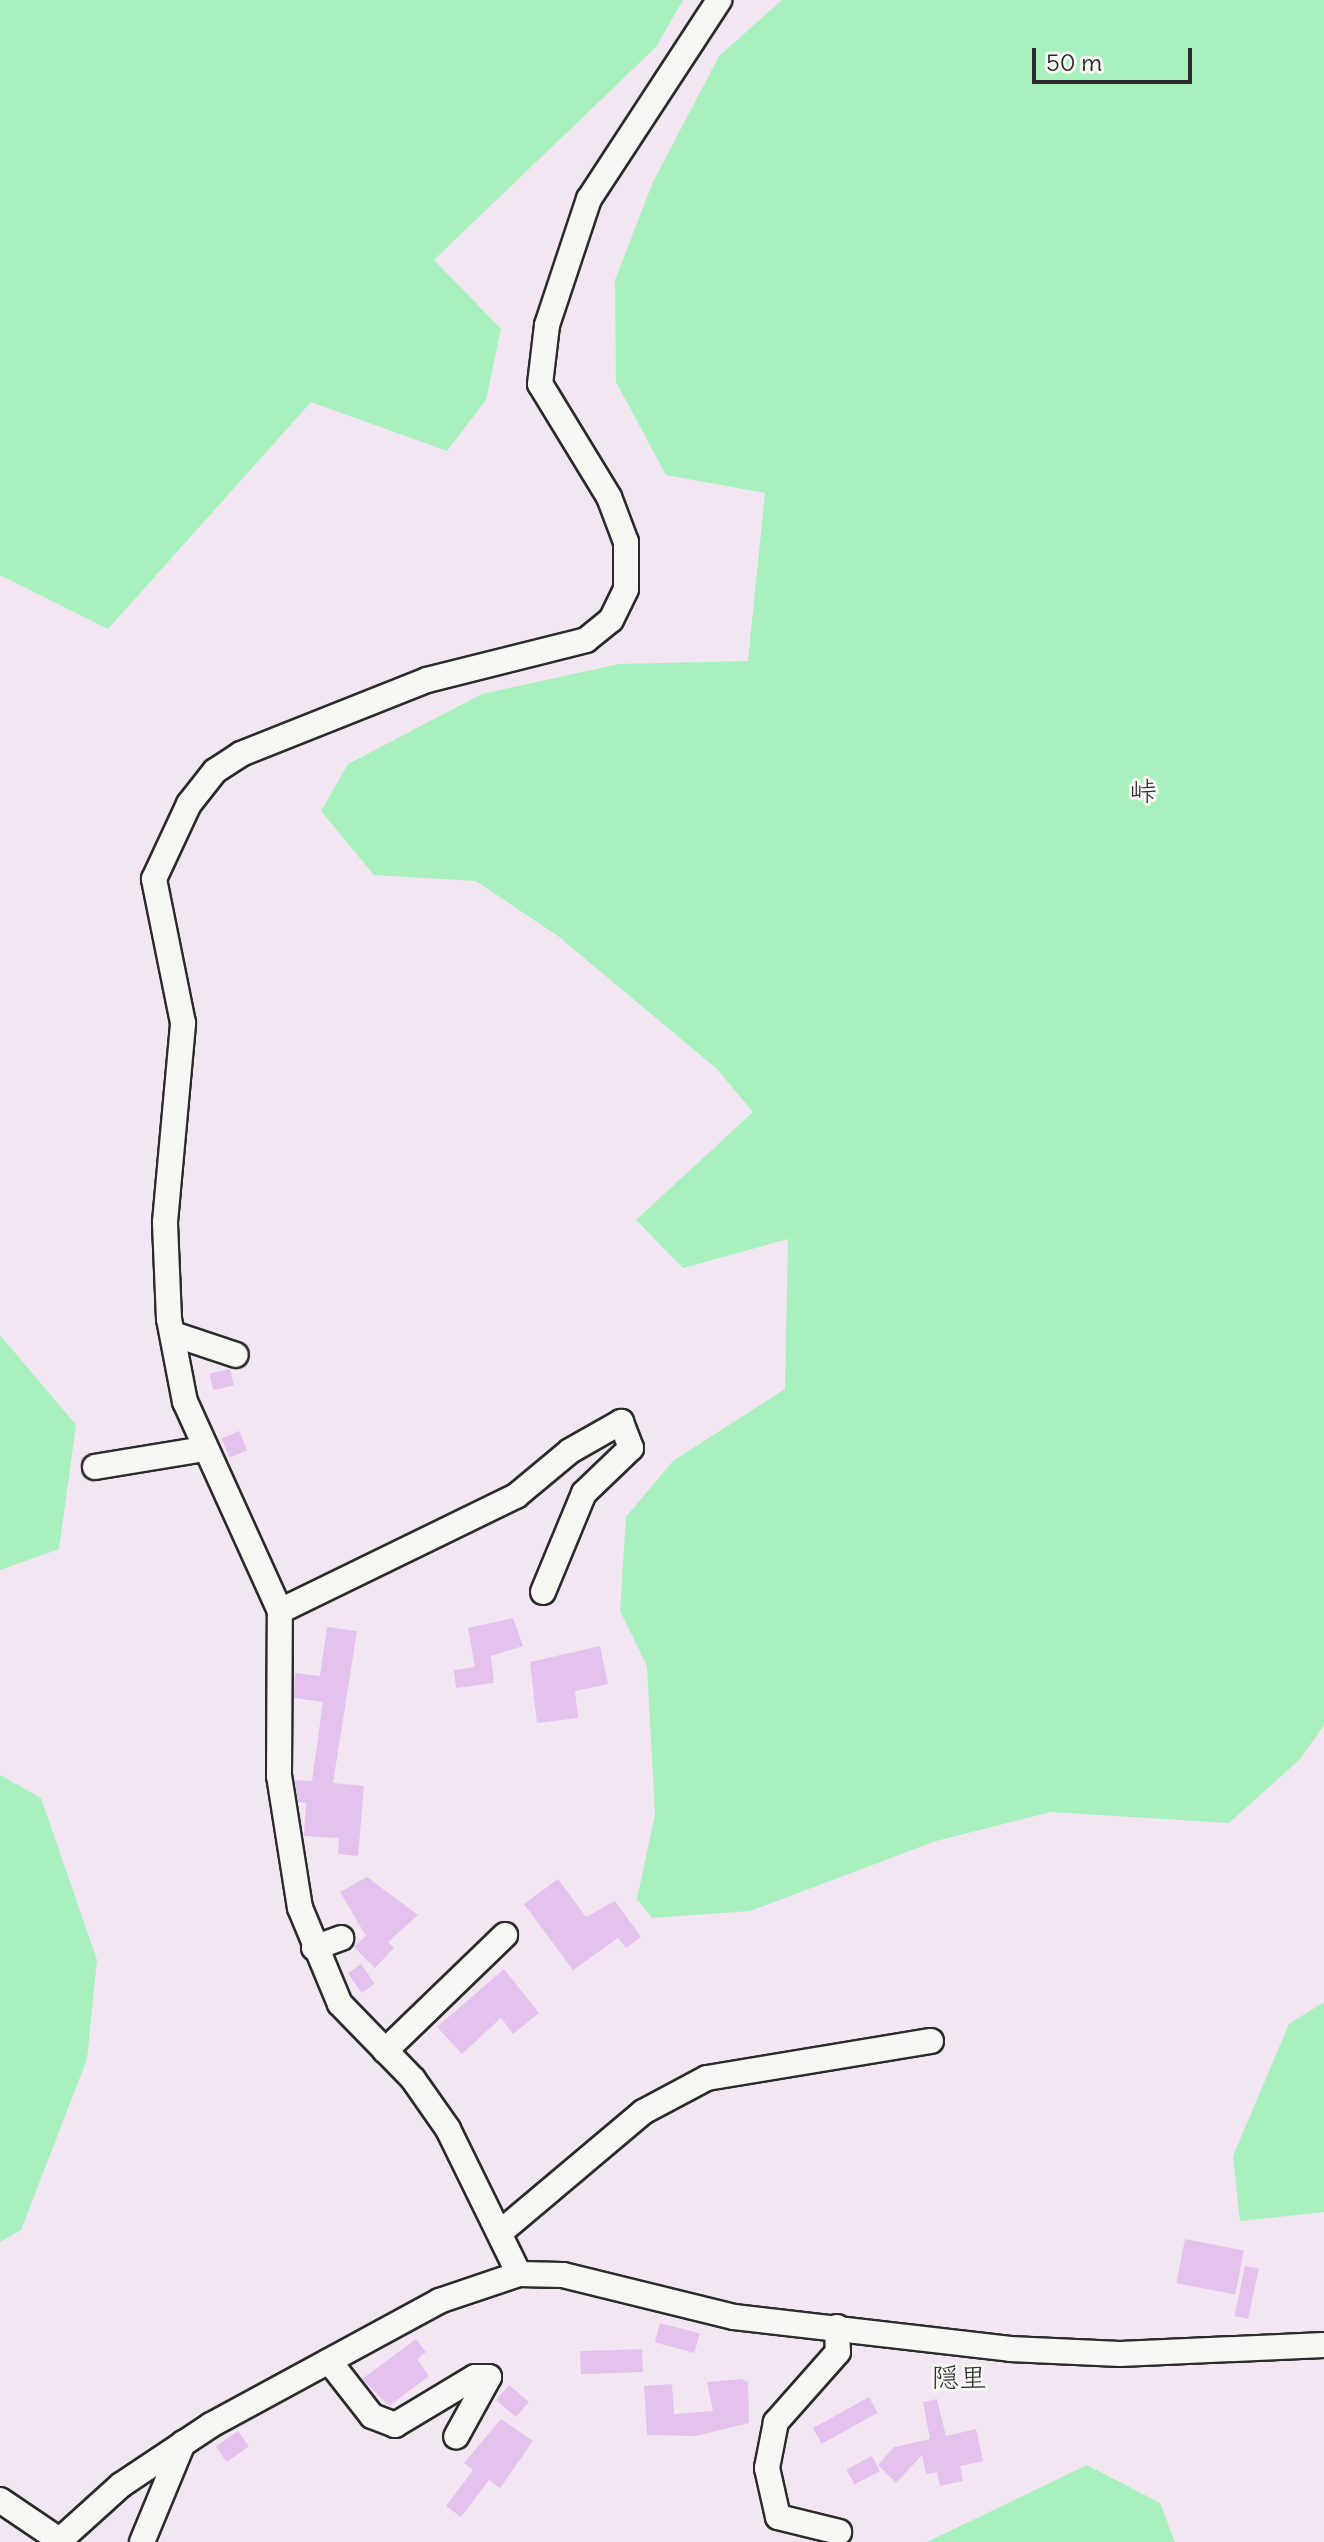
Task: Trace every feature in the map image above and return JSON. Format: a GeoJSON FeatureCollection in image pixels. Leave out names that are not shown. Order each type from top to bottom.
{"type":"FeatureCollection","features":[{"type":"Feature","properties":{"kind":"street"},"geometry":{"type":"LineString","coordinates":[[519,2274],[503,2230],[448,2129],[385,2051],[340,2004],[314,1948],[300,1908],[279,1776],[280,1611],[185,1402],[173,1334],[165,1222],[183,1023],[154,879],[162,855],[189,804],[215,771],[241,754],[427,680],[586,640],[611,620],[626,589],[626,542],[609,497],[540,384],[547,325],[589,199],[719,0]]}},
{"type":"Feature","properties":{"kind":"street"},"geometry":{"type":"LineString","coordinates":[[173,1334],[236,1355]]}},
{"type":"Feature","properties":{"kind":"street"},"geometry":{"type":"LineString","coordinates":[[280,1611],[516,1496],[570,1451],[621,1422],[631,1448],[584,1493],[543,1592]]}},
{"type":"Feature","properties":{"kind":"street"},"geometry":{"type":"LineString","coordinates":[[95,1467],[204,1449]]}},
{"type":"Feature","properties":{"kind":"street"},"geometry":{"type":"LineString","coordinates":[[385,2051],[505,1935]]}},
{"type":"Feature","properties":{"kind":"street"},"geometry":{"type":"LineString","coordinates":[[314,1948],[341,1938]]}},
{"type":"Feature","properties":{"kind":"street"},"geometry":{"type":"LineString","coordinates":[[503,2230],[643,2112],[707,2078],[931,2041]]}},
{"type":"Feature","properties":{"kind":"street"},"geometry":{"type":"LineString","coordinates":[[0,2500],[60,2541],[183,2443],[439,2301],[519,2274],[563,2275],[734,2317],[1010,2349],[1120,2354],[1324,2345]]}},
{"type":"Feature","properties":{"kind":"street"},"geometry":{"type":"LineString","coordinates":[[837,2327],[838,2352],[776,2422],[767,2468],[778,2517],[839,2532]]}},
{"type":"Feature","properties":{"kind":"street"},"geometry":{"type":"LineString","coordinates":[[329,2361],[372,2416],[395,2425],[475,2377],[489,2377],[456,2437]]}},
{"type":"Feature","properties":{"kind":"street"},"geometry":{"type":"LineString","coordinates":[[142,2542],[183,2443]]}},
{"type":"Feature","properties":{"kind":"green space"},"geometry":{"type":"Polygon","coordinates":[[[0,0],[683,0],[656,47],[434,260],[501,329],[486,400],[447,451],[311,402],[108,629],[0,575],[0,0]]]}},
{"type":"Feature","properties":{"kind":"green space"},"geometry":{"type":"Polygon","coordinates":[[[782,0],[1324,0],[1324,1725],[1300,1759],[1229,1823],[1051,1812],[936,1841],[750,1911],[652,1918],[637,1899],[655,1814],[647,1666],[620,1611],[626,1517],[673,1461],[785,1389],[788,1239],[683,1268],[636,1220],[753,1112],[717,1069],[558,936],[476,881],[374,875],[321,811],[348,764],[482,694],[619,664],[748,661],[765,493],[666,475],[616,382],[615,280],[653,182],[719,56],[782,0]]]}},
{"type":"Feature","properties":{"kind":"green space"},"geometry":{"type":"Polygon","coordinates":[[[0,1335],[76,1425],[59,1549],[0,1570],[0,1335]]]}},
{"type":"Feature","properties":{"kind":"green space"},"geometry":{"type":"Polygon","coordinates":[[[0,1775],[41,1798],[97,1960],[87,2059],[21,2230],[0,2242],[0,1775]]]}},
{"type":"Feature","properties":{"kind":"green space"},"geometry":{"type":"Polygon","coordinates":[[[1324,2002],[1324,2212],[1240,2221],[1233,2156],[1289,2024],[1324,2002]]]}},
{"type":"Feature","properties":{"kind":"green space"},"geometry":{"type":"Polygon","coordinates":[[[1087,2465],[1160,2503],[1175,2542],[927,2542],[1087,2465]]]}},
{"type":"Feature","properties":{"kind":"building"},"geometry":{"type":"Polygon","coordinates":[[[230,1369],[234,1386],[213,1390],[210,1374],[230,1369]]]}},
{"type":"Feature","properties":{"kind":"building"},"geometry":{"type":"Polygon","coordinates":[[[239,1431],[247,1450],[230,1458],[222,1438],[239,1431]]]}},
{"type":"Feature","properties":{"kind":"building"},"geometry":{"type":"Polygon","coordinates":[[[513,1618],[523,1646],[491,1656],[494,1683],[456,1688],[454,1670],[475,1667],[468,1628],[513,1618]]]}},
{"type":"Feature","properties":{"kind":"building"},"geometry":{"type":"Polygon","coordinates":[[[327,1627],[357,1631],[333,1783],[364,1786],[358,1856],[338,1854],[339,1838],[304,1836],[306,1803],[298,1802],[295,1780],[312,1781],[323,1702],[294,1698],[295,1673],[320,1676],[327,1627]]]}},
{"type":"Feature","properties":{"kind":"building"},"geometry":{"type":"Polygon","coordinates":[[[600,1646],[608,1684],[575,1691],[578,1718],[537,1723],[530,1662],[600,1646]]]}},
{"type":"Feature","properties":{"kind":"building"},"geometry":{"type":"Polygon","coordinates":[[[367,1877],[418,1915],[388,1942],[394,1948],[375,1968],[354,1947],[366,1936],[340,1892],[367,1877]]]}},
{"type":"Feature","properties":{"kind":"building"},"geometry":{"type":"Polygon","coordinates":[[[558,1879],[586,1917],[615,1901],[641,1937],[626,1948],[618,1938],[573,1970],[524,1904],[558,1879]]]}},
{"type":"Feature","properties":{"kind":"building"},"geometry":{"type":"Polygon","coordinates":[[[361,1964],[375,1984],[362,1993],[348,1973],[361,1964]]]}},
{"type":"Feature","properties":{"kind":"building"},"geometry":{"type":"Polygon","coordinates":[[[504,1969],[539,2013],[513,2034],[501,2018],[462,2054],[437,2027],[504,1969]]]}},
{"type":"Feature","properties":{"kind":"building"},"geometry":{"type":"Polygon","coordinates":[[[1185,2239],[1244,2250],[1235,2295],[1176,2283],[1185,2239]]]}},
{"type":"Feature","properties":{"kind":"building"},"geometry":{"type":"Polygon","coordinates":[[[1245,2266],[1259,2269],[1248,2319],[1234,2316],[1245,2266]]]}},
{"type":"Feature","properties":{"kind":"building"},"geometry":{"type":"Polygon","coordinates":[[[660,2323],[700,2334],[694,2353],[655,2342],[660,2323]]]}},
{"type":"Feature","properties":{"kind":"building"},"geometry":{"type":"Polygon","coordinates":[[[416,2339],[426,2352],[417,2359],[429,2376],[389,2406],[362,2379],[416,2339]]]}},
{"type":"Feature","properties":{"kind":"building"},"geometry":{"type":"Polygon","coordinates":[[[642,2349],[643,2372],[581,2374],[580,2351],[642,2349]]]}},
{"type":"Feature","properties":{"kind":"building"},"geometry":{"type":"Polygon","coordinates":[[[741,2379],[748,2382],[749,2423],[696,2436],[647,2435],[644,2386],[672,2384],[674,2414],[713,2411],[707,2382],[741,2379]]]}},
{"type":"Feature","properties":{"kind":"building"},"geometry":{"type":"Polygon","coordinates":[[[509,2385],[529,2402],[516,2417],[496,2400],[509,2385]]]}},
{"type":"Feature","properties":{"kind":"building"},"geometry":{"type":"Polygon","coordinates":[[[869,2397],[878,2413],[822,2444],[813,2428],[869,2397]]]}},
{"type":"Feature","properties":{"kind":"building"},"geometry":{"type":"Polygon","coordinates":[[[937,2399],[946,2436],[976,2429],[983,2461],[960,2466],[963,2481],[940,2486],[937,2472],[926,2474],[922,2455],[896,2483],[878,2465],[894,2447],[930,2439],[923,2402],[937,2399]]]}},
{"type":"Feature","properties":{"kind":"building"},"geometry":{"type":"Polygon","coordinates":[[[501,2419],[533,2441],[500,2488],[489,2480],[461,2517],[446,2506],[473,2470],[464,2463],[501,2419]]]}},
{"type":"Feature","properties":{"kind":"building"},"geometry":{"type":"Polygon","coordinates":[[[238,2431],[249,2447],[227,2462],[216,2446],[238,2431]]]}},
{"type":"Feature","properties":{"kind":"building"},"geometry":{"type":"Polygon","coordinates":[[[872,2456],[880,2471],[854,2485],[846,2470],[872,2456]]]}},
{"type":"Feature","properties":{"kind":"district","name":"峠"},"geometry":{"type":"Point","coordinates":[1143,791]}},
{"type":"Feature","properties":{"kind":"district","name":"隠里"},"geometry":{"type":"Point","coordinates":[959,2377]}}]}
